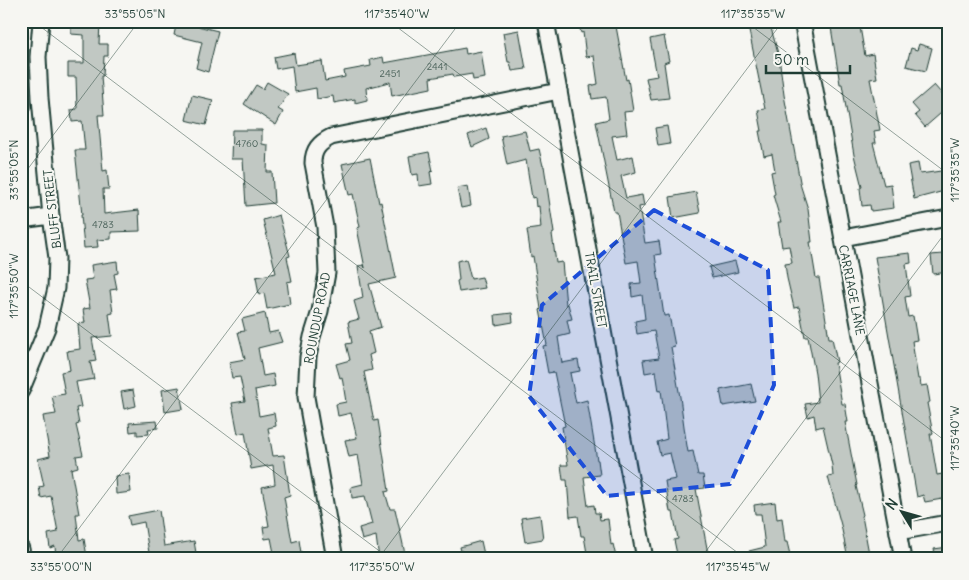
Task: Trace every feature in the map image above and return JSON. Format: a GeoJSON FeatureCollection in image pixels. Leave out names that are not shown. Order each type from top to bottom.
{"type":"FeatureCollection","features":[{"type":"Feature","properties":{"kind":"street","name":"BLUFF STREET"},"geometry":{"type":"LineString","coordinates":[[21,391],[47,328],[53,309],[56,288],[57,258],[51,216],[38,57],[41,21]]}},
{"type":"Feature","properties":{"kind":"street","name":"TRAIL STREET"},"geometry":{"type":"LineString","coordinates":[[546,21],[646,559]]}},
{"type":"Feature","properties":{"kind":"street","name":"CARRIAGE LANE"},"geometry":{"type":"LineString","coordinates":[[802,21],[903,559]]}},
{"type":"Feature","properties":{"kind":"street","name":"ROUNDUP ROAD"},"geometry":{"type":"LineString","coordinates":[[335,559],[306,397],[310,344],[320,312],[327,273],[325,227],[313,163],[316,147],[331,137],[559,91]]}},
{"type":"Feature","properties":{"kind":"street"},"geometry":{"type":"LineString","coordinates":[[21,220],[51,216]]}},
{"type":"Feature","properties":{"kind":"street"},"geometry":{"type":"LineString","coordinates":[[843,238],[948,218]]}},
{"type":"Feature","properties":{"kind":"street"},"geometry":{"type":"LineString","coordinates":[[898,532],[948,523]]}},
{"type":"Feature","properties":{"kind":"street"},"geometry":{"type":"LineString","coordinates":[[21,549],[23,559]]}},
{"type":"Feature","properties":{"kind":"highlighted area"},"geometry":{"type":"Polygon","coordinates":[[[654,210],[768,270],[774,385],[730,484],[607,496],[529,396],[542,305],[654,210]]]}},
{"type":"Feature","properties":{"kind":"building"},"geometry":{"type":"Polygon","coordinates":[[[80,21],[100,21],[99,44],[108,44],[108,56],[104,56],[103,76],[101,76],[104,115],[98,115],[103,171],[107,170],[109,189],[103,189],[104,214],[139,210],[140,231],[111,232],[111,239],[97,240],[98,247],[84,248],[75,150],[85,150],[82,121],[72,122],[71,110],[77,109],[76,77],[68,77],[68,63],[84,63],[84,35],[71,34],[71,22],[80,23],[80,21]]]}},
{"type":"Feature","properties":{"kind":"building"},"geometry":{"type":"Polygon","coordinates":[[[177,21],[218,31],[208,72],[196,68],[202,42],[174,35],[177,21]]]}},
{"type":"Feature","properties":{"kind":"building"},"geometry":{"type":"Polygon","coordinates":[[[578,21],[615,21],[633,111],[624,112],[627,134],[612,136],[617,160],[633,156],[636,172],[621,176],[626,198],[642,195],[644,206],[639,207],[645,243],[659,241],[661,254],[655,255],[664,316],[669,315],[675,346],[671,347],[688,452],[693,451],[698,475],[703,475],[705,488],[696,489],[709,559],[678,559],[674,540],[678,539],[673,512],[670,512],[665,481],[676,479],[670,453],[660,455],[657,442],[667,439],[661,390],[659,391],[656,371],[645,373],[643,360],[659,358],[654,331],[637,334],[635,321],[645,319],[642,295],[632,297],[631,284],[641,283],[638,261],[626,263],[617,212],[614,212],[596,122],[609,119],[606,97],[592,99],[590,86],[598,84],[594,56],[586,57],[583,32],[581,33],[578,21]]]}},
{"type":"Feature","properties":{"kind":"building"},"geometry":{"type":"Polygon","coordinates":[[[747,21],[769,21],[779,57],[801,187],[808,209],[812,242],[810,242],[816,278],[819,278],[829,338],[832,338],[837,362],[835,363],[842,404],[845,404],[848,422],[845,422],[870,559],[848,559],[828,477],[833,476],[832,465],[823,426],[816,428],[814,415],[808,417],[805,404],[818,402],[815,373],[808,337],[805,337],[799,307],[794,308],[787,278],[785,264],[792,263],[789,246],[782,247],[778,222],[781,222],[773,195],[775,194],[771,172],[775,171],[772,154],[764,156],[759,131],[762,131],[758,110],[765,109],[747,21]]]}},
{"type":"Feature","properties":{"kind":"building"},"geometry":{"type":"Polygon","coordinates":[[[830,21],[859,21],[865,56],[873,54],[877,78],[870,79],[880,130],[874,131],[876,143],[873,143],[884,185],[891,184],[894,208],[871,211],[870,205],[862,206],[860,188],[862,187],[854,155],[842,84],[840,84],[830,21]]]}},
{"type":"Feature","properties":{"kind":"building"},"geometry":{"type":"Polygon","coordinates":[[[519,30],[526,69],[512,71],[510,62],[508,62],[503,33],[519,30]]]}},
{"type":"Feature","properties":{"kind":"building"},"geometry":{"type":"Polygon","coordinates":[[[664,36],[669,61],[664,63],[669,98],[651,100],[646,78],[657,76],[650,39],[664,36]]]}},
{"type":"Feature","properties":{"kind":"building"},"geometry":{"type":"Polygon","coordinates":[[[919,44],[932,48],[926,71],[906,66],[911,48],[917,50],[919,44]]]}},
{"type":"Feature","properties":{"kind":"building"},"geometry":{"type":"Polygon","coordinates":[[[465,48],[466,54],[481,51],[485,78],[473,80],[472,74],[454,77],[453,74],[430,78],[431,88],[392,96],[390,82],[366,88],[367,100],[355,103],[355,99],[334,103],[333,96],[317,99],[316,88],[295,92],[292,66],[276,69],[274,57],[294,53],[296,65],[322,61],[325,81],[345,77],[344,71],[371,66],[370,60],[383,57],[384,63],[465,48]]]}},
{"type":"Feature","properties":{"kind":"building"},"geometry":{"type":"Polygon","coordinates":[[[267,82],[288,94],[278,109],[283,112],[276,125],[244,104],[256,85],[263,89],[267,82]]]}},
{"type":"Feature","properties":{"kind":"building"},"geometry":{"type":"Polygon","coordinates":[[[934,85],[948,101],[948,107],[925,127],[915,115],[919,112],[912,104],[934,85]]]}},
{"type":"Feature","properties":{"kind":"building"},"geometry":{"type":"Polygon","coordinates":[[[192,95],[213,100],[206,125],[186,120],[192,95]]]}},
{"type":"Feature","properties":{"kind":"building"},"geometry":{"type":"Polygon","coordinates":[[[667,126],[670,144],[658,146],[655,128],[667,126]]]}},
{"type":"Feature","properties":{"kind":"building"},"geometry":{"type":"Polygon","coordinates":[[[486,128],[489,139],[472,147],[468,135],[486,128]]]}},
{"type":"Feature","properties":{"kind":"building"},"geometry":{"type":"Polygon","coordinates":[[[232,130],[262,130],[262,144],[268,145],[267,172],[272,172],[274,203],[246,206],[243,159],[231,159],[232,130]]]}},
{"type":"Feature","properties":{"kind":"building"},"geometry":{"type":"Polygon","coordinates":[[[525,131],[530,151],[539,149],[544,166],[554,233],[552,234],[556,263],[562,262],[566,305],[568,304],[572,319],[567,320],[570,334],[558,337],[562,363],[578,360],[580,371],[570,373],[576,403],[587,400],[598,460],[600,475],[584,477],[588,506],[594,505],[595,513],[599,513],[600,520],[608,519],[611,545],[613,544],[616,557],[588,559],[584,536],[581,536],[578,516],[570,517],[567,480],[563,480],[561,465],[568,465],[562,427],[565,426],[554,372],[548,373],[543,346],[547,345],[527,230],[541,228],[539,206],[536,207],[535,197],[532,198],[526,160],[507,165],[501,136],[525,131]]]}},
{"type":"Feature","properties":{"kind":"building"},"geometry":{"type":"Polygon","coordinates":[[[429,152],[433,171],[430,172],[432,184],[419,186],[418,174],[412,175],[409,156],[429,152]]]}},
{"type":"Feature","properties":{"kind":"building"},"geometry":{"type":"Polygon","coordinates":[[[370,158],[396,278],[369,284],[381,327],[369,331],[374,353],[369,355],[372,370],[364,372],[374,421],[378,420],[389,491],[385,492],[390,509],[395,509],[405,554],[398,556],[399,559],[379,559],[376,536],[362,540],[359,528],[372,524],[365,496],[352,498],[351,487],[363,484],[358,455],[349,457],[345,440],[357,438],[351,413],[338,416],[336,404],[346,402],[342,377],[340,378],[336,364],[350,360],[346,344],[352,343],[348,322],[359,319],[354,301],[363,298],[358,266],[364,265],[365,268],[357,228],[360,227],[353,194],[349,195],[342,164],[370,158]]]}},
{"type":"Feature","properties":{"kind":"building"},"geometry":{"type":"Polygon","coordinates":[[[918,163],[920,174],[948,170],[948,190],[914,199],[908,165],[918,163]]]}},
{"type":"Feature","properties":{"kind":"building"},"geometry":{"type":"Polygon","coordinates":[[[468,186],[471,206],[461,208],[457,188],[468,186]]]}},
{"type":"Feature","properties":{"kind":"building"},"geometry":{"type":"Polygon","coordinates":[[[696,192],[700,213],[673,218],[670,197],[696,192]]]}},
{"type":"Feature","properties":{"kind":"building"},"geometry":{"type":"Polygon","coordinates":[[[279,215],[290,256],[287,257],[292,281],[287,282],[290,304],[267,309],[264,293],[259,295],[256,277],[276,273],[263,220],[279,215]]]}},
{"type":"Feature","properties":{"kind":"building"},"geometry":{"type":"Polygon","coordinates":[[[910,253],[911,263],[906,264],[910,296],[905,297],[908,317],[913,316],[917,340],[912,341],[918,379],[920,379],[921,386],[927,385],[930,402],[927,403],[933,434],[930,434],[937,475],[948,473],[948,498],[925,502],[923,495],[917,497],[875,257],[910,253]]]}},
{"type":"Feature","properties":{"kind":"building"},"geometry":{"type":"Polygon","coordinates":[[[943,254],[944,258],[948,257],[948,272],[933,274],[931,255],[943,254]]]}},
{"type":"Feature","properties":{"kind":"building"},"geometry":{"type":"Polygon","coordinates":[[[466,259],[471,279],[482,277],[485,288],[459,292],[457,261],[466,259]]]}},
{"type":"Feature","properties":{"kind":"building"},"geometry":{"type":"Polygon","coordinates":[[[117,261],[118,273],[114,274],[117,289],[110,290],[113,313],[109,314],[112,336],[92,338],[96,361],[90,362],[94,379],[76,382],[81,407],[76,408],[79,424],[76,425],[83,455],[76,456],[78,467],[71,469],[79,514],[76,514],[79,540],[84,539],[87,557],[56,559],[55,546],[50,548],[48,534],[58,532],[51,496],[41,498],[39,487],[44,486],[38,459],[50,456],[43,416],[56,414],[52,396],[65,394],[61,372],[70,370],[67,351],[80,349],[78,324],[85,323],[83,309],[90,308],[85,280],[93,279],[91,265],[117,261]]]}},
{"type":"Feature","properties":{"kind":"building"},"geometry":{"type":"Polygon","coordinates":[[[735,261],[738,272],[712,278],[709,267],[735,261]]]}},
{"type":"Feature","properties":{"kind":"building"},"geometry":{"type":"Polygon","coordinates":[[[265,313],[269,333],[278,331],[282,342],[258,348],[263,376],[273,374],[275,386],[255,390],[259,416],[274,413],[276,426],[268,428],[273,456],[284,455],[290,495],[284,497],[292,542],[299,540],[301,553],[275,558],[271,538],[265,539],[263,527],[269,526],[262,487],[275,484],[273,465],[251,469],[245,432],[238,434],[232,403],[245,401],[240,377],[232,378],[229,362],[245,359],[238,332],[245,331],[242,319],[265,313]]]}},
{"type":"Feature","properties":{"kind":"building"},"geometry":{"type":"Polygon","coordinates":[[[512,313],[513,322],[496,325],[495,315],[512,313]]]}},
{"type":"Feature","properties":{"kind":"building"},"geometry":{"type":"Polygon","coordinates":[[[751,384],[755,401],[723,406],[720,390],[751,384]]]}},
{"type":"Feature","properties":{"kind":"building"},"geometry":{"type":"Polygon","coordinates":[[[179,387],[183,409],[165,412],[162,390],[179,387]]]}},
{"type":"Feature","properties":{"kind":"building"},"geometry":{"type":"Polygon","coordinates":[[[133,390],[136,406],[124,409],[121,392],[133,390]]]}},
{"type":"Feature","properties":{"kind":"building"},"geometry":{"type":"Polygon","coordinates":[[[157,421],[158,428],[148,429],[149,434],[137,435],[137,431],[130,432],[129,423],[157,421]]]}},
{"type":"Feature","properties":{"kind":"building"},"geometry":{"type":"Polygon","coordinates":[[[129,474],[131,492],[116,494],[115,476],[129,474]]]}},
{"type":"Feature","properties":{"kind":"building"},"geometry":{"type":"Polygon","coordinates":[[[775,502],[777,519],[782,518],[785,542],[787,542],[791,559],[751,559],[749,551],[765,547],[761,514],[755,514],[754,505],[775,502]]]}},
{"type":"Feature","properties":{"kind":"building"},"geometry":{"type":"Polygon","coordinates":[[[159,510],[164,546],[194,541],[197,559],[150,559],[144,522],[130,525],[128,516],[159,510]]]}},
{"type":"Feature","properties":{"kind":"building"},"geometry":{"type":"Polygon","coordinates":[[[540,515],[543,539],[525,542],[521,518],[540,515]]]}},
{"type":"Feature","properties":{"kind":"building"},"geometry":{"type":"Polygon","coordinates":[[[481,541],[485,559],[463,559],[460,547],[481,541]]]}},
{"type":"Feature","properties":{"kind":"building"},"geometry":{"type":"Polygon","coordinates":[[[948,547],[948,559],[936,559],[934,549],[948,547]]]}}]}
